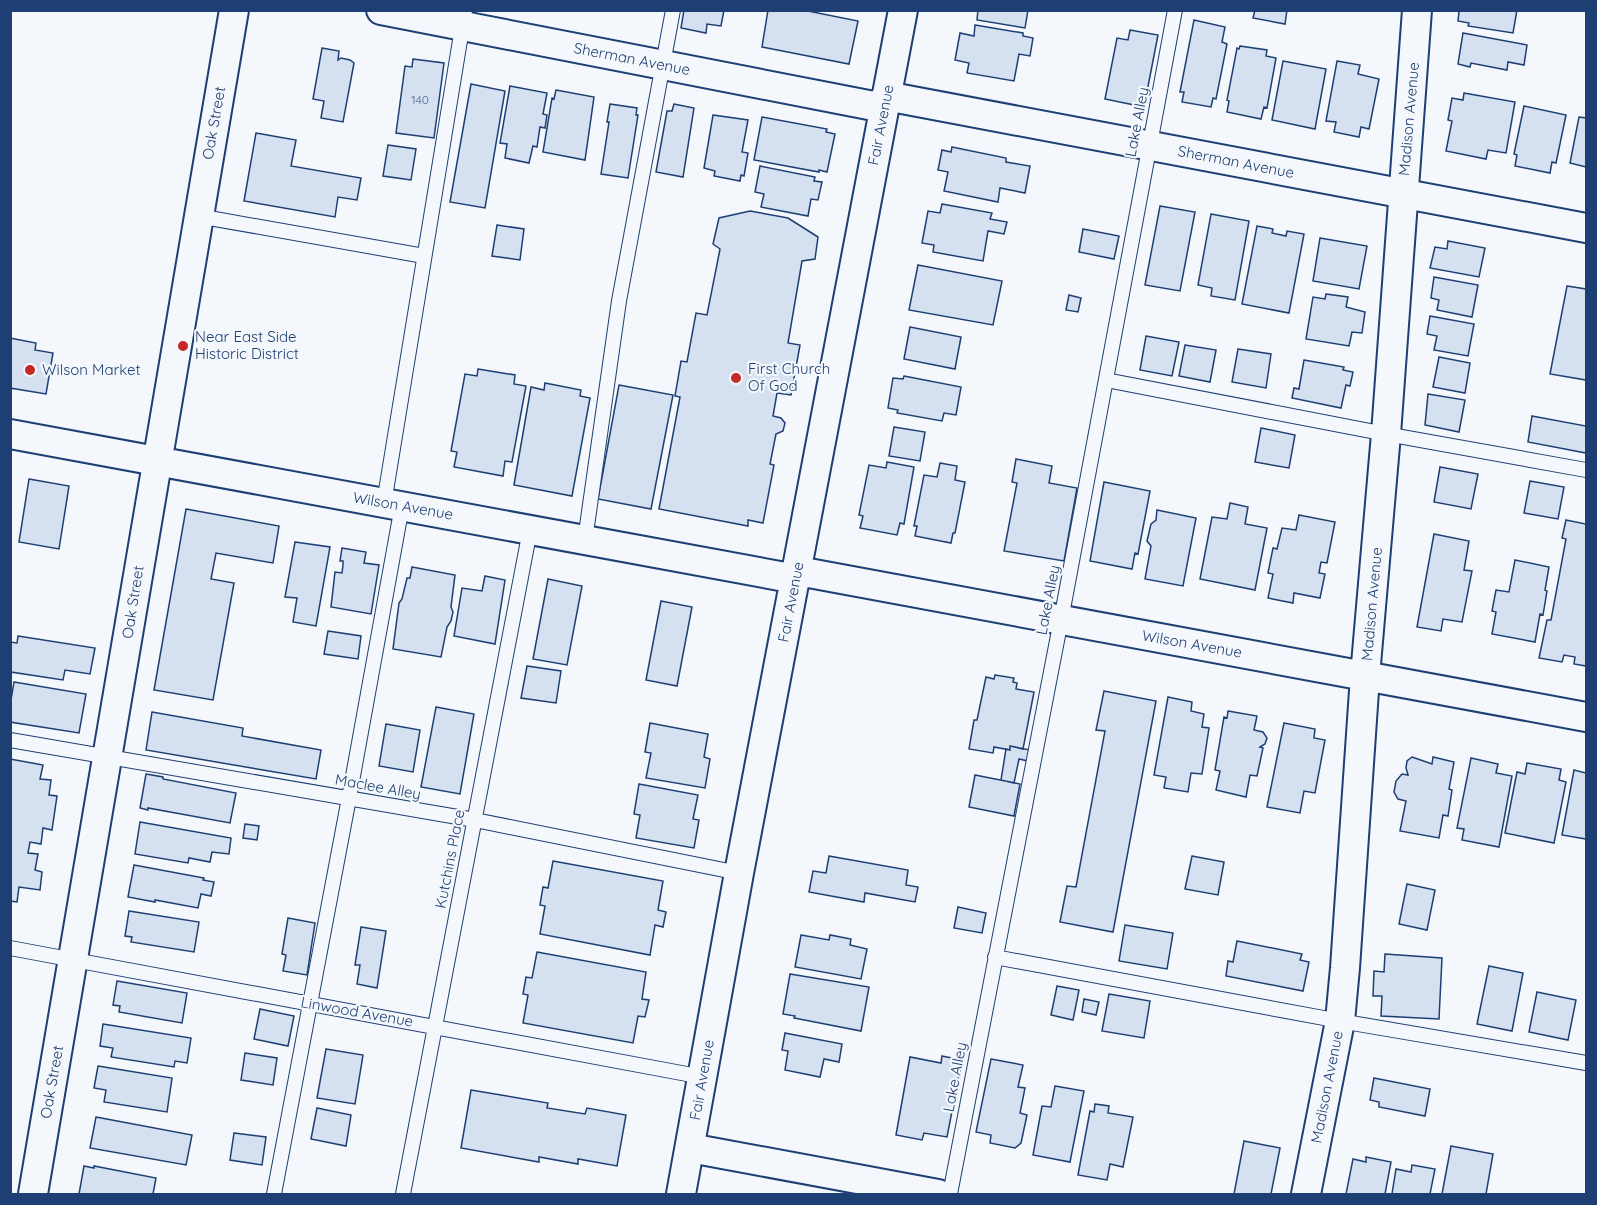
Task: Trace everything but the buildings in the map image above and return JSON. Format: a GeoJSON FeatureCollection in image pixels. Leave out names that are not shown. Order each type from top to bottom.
{"type":"FeatureCollection","features":[{"type":"Feature","properties":{"kind":"street","name":"Oak Street"},"geometry":{"type":"LineString","coordinates":[[33,1194],[108,758],[155,461],[234,10]]}},
{"type":"Feature","properties":{"kind":"street","name":"Sherman Avenue"},"geometry":{"type":"LineString","coordinates":[[381,10],[463,18],[664,65],[1149,146],[1587,228]]}},
{"type":"Feature","properties":{"kind":"street","name":"Fair Avenue"},"geometry":{"type":"LineString","coordinates":[[681,1194],[739,873],[903,10]]}},
{"type":"Feature","properties":{"kind":"street","name":"Madison Avenue"},"geometry":{"type":"LineString","coordinates":[[1306,1194],[1340,1021],[1346,968],[1365,676],[1386,434],[1417,10]]}},
{"type":"Feature","properties":{"kind":"street","name":"Wilson Avenue"},"geometry":{"type":"LineString","coordinates":[[10,434],[585,540],[1061,620],[1587,717]]}},
{"type":"Feature","properties":{"kind":"street"},"geometry":{"type":"LineString","coordinates":[[690,1148],[938,1194]]}},
{"type":"Feature","properties":{"kind":"lane"},"geometry":{"type":"LineString","coordinates":[[585,540],[619,301],[673,10]]}},
{"type":"Feature","properties":{"kind":"lane","name":"Lake Alley"},"geometry":{"type":"LineString","coordinates":[[950,1194],[1061,620],[1174,10]]}},
{"type":"Feature","properties":{"kind":"lane"},"geometry":{"type":"LineString","coordinates":[[274,1194],[349,798],[393,504],[424,256],[463,18]]}},
{"type":"Feature","properties":{"kind":"lane"},"geometry":{"type":"LineString","coordinates":[[198,216],[424,256]]}},
{"type":"Feature","properties":{"kind":"lane"},"geometry":{"type":"LineString","coordinates":[[1106,380],[1587,470]]}},
{"type":"Feature","properties":{"kind":"lane","name":"Kutchins Place"},"geometry":{"type":"LineString","coordinates":[[404,1194],[530,530]]}},
{"type":"Feature","properties":{"kind":"lane","name":"Maclee Alley"},"geometry":{"type":"LineString","coordinates":[[10,740],[475,820],[739,873]]}},
{"type":"Feature","properties":{"kind":"lane","name":"Linwood Avenue"},"geometry":{"type":"LineString","coordinates":[[10,948],[703,1077]]}},
{"type":"Feature","properties":{"kind":"lane"},"geometry":{"type":"LineString","coordinates":[[995,957],[1340,1021],[1587,1063]]}},
{"type":"Feature","properties":{"kind":"place","name":"Near East Side Historic District"},"geometry":{"type":"Point","coordinates":[183,346]}},
{"type":"Feature","properties":{"kind":"place","name":"Wilson Market"},"geometry":{"type":"Point","coordinates":[30,370]}},
{"type":"Feature","properties":{"kind":"place","name":"First Church Of God"},"geometry":{"type":"Point","coordinates":[736,378]}}]}
